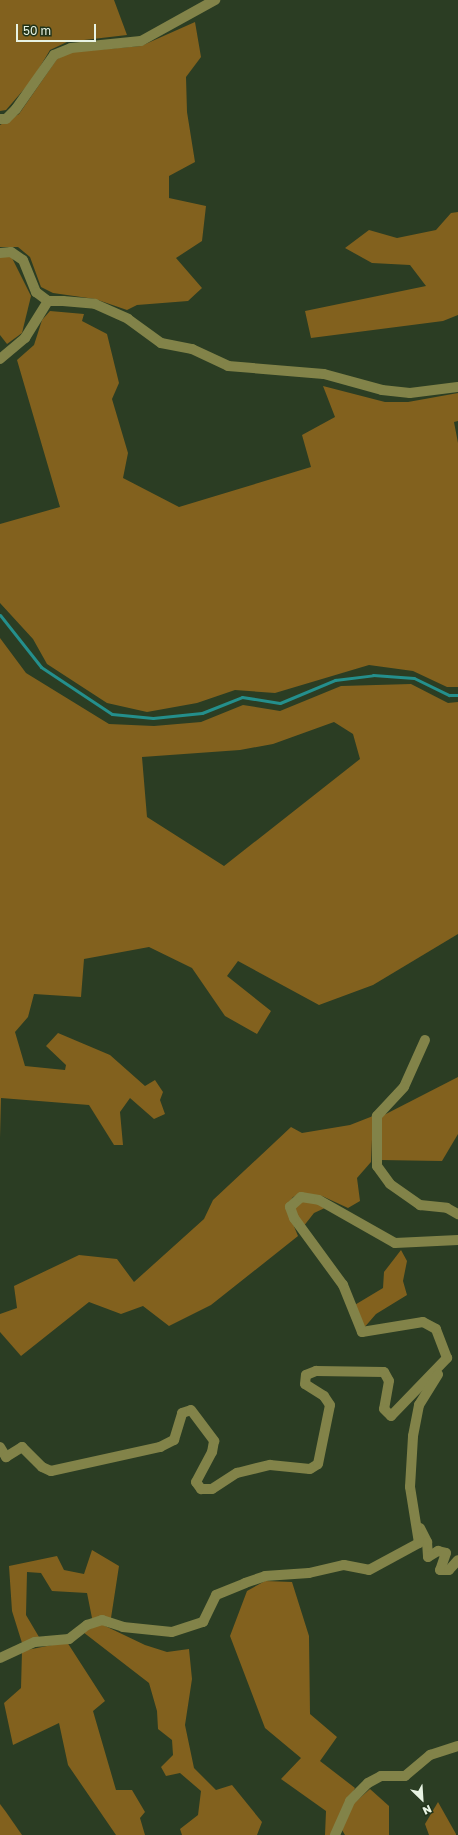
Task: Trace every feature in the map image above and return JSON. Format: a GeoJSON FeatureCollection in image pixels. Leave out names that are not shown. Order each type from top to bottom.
{"type":"FeatureCollection","features":[{"type":"Feature","properties":{"kind":"street"},"geometry":{"type":"LineString","coordinates":[[0,119],[6,119],[16,109],[54,55],[71,48],[141,41],[216,0]]}},
{"type":"Feature","properties":{"kind":"street"},"geometry":{"type":"LineString","coordinates":[[0,253],[12,252],[23,260],[36,292],[48,300],[95,304],[128,319],[161,343],[192,349],[228,366],[324,374],[382,390],[410,393],[458,387]]}},
{"type":"Feature","properties":{"kind":"street"},"geometry":{"type":"LineString","coordinates":[[0,359],[25,338],[48,300]]}},
{"type":"Feature","properties":{"kind":"street"},"geometry":{"type":"LineString","coordinates":[[425,1040],[404,1087],[377,1116],[377,1166],[390,1184],[420,1205],[447,1208],[458,1214]]}},
{"type":"Feature","properties":{"kind":"street"},"geometry":{"type":"LineString","coordinates":[[0,1658],[35,1642],[69,1639],[87,1625],[102,1620],[161,1633],[203,1622],[216,1595],[265,1576],[309,1573],[344,1565],[369,1570],[419,1543],[410,1487],[412,1436],[419,1405],[447,1358],[444,1345],[436,1329],[423,1322],[362,1332],[343,1285],[294,1218],[290,1207],[302,1197],[319,1200],[395,1243],[458,1240]]}},
{"type":"Feature","properties":{"kind":"street"},"geometry":{"type":"LineString","coordinates":[[0,1447],[6,1457],[22,1448],[42,1467],[51,1471],[160,1448],[174,1440],[182,1413],[191,1410],[214,1441],[212,1452],[196,1482],[201,1489],[212,1489],[237,1473],[270,1465],[310,1469],[318,1464],[330,1405],[324,1396],[305,1384],[306,1375],[316,1371],[384,1372],[390,1381],[384,1409],[390,1416],[443,1367]]}},
{"type":"Feature","properties":{"kind":"street"},"geometry":{"type":"LineString","coordinates":[[417,1523],[427,1542],[428,1557],[438,1551],[446,1553],[440,1570],[449,1570],[458,1560]]}},
{"type":"Feature","properties":{"kind":"street"},"geometry":{"type":"LineString","coordinates":[[336,1835],[350,1801],[368,1783],[381,1776],[406,1776],[430,1755],[458,1746]]}},
{"type":"Feature","properties":{"kind":"shaded area"},"geometry":{"type":"Polygon","coordinates":[[[0,0],[114,0],[127,35],[67,42],[50,50],[32,80],[6,110],[0,111],[0,0]]]}},
{"type":"Feature","properties":{"kind":"shaded area"},"geometry":{"type":"Polygon","coordinates":[[[195,22],[201,57],[186,77],[187,112],[195,162],[169,176],[169,198],[206,206],[202,241],[176,258],[202,288],[188,301],[137,305],[127,310],[95,299],[53,293],[41,287],[30,257],[18,247],[0,247],[0,125],[19,114],[57,59],[71,52],[141,46],[195,22]]]}},
{"type":"Feature","properties":{"kind":"shaded area"},"geometry":{"type":"Polygon","coordinates":[[[458,212],[458,315],[443,321],[311,338],[305,311],[426,286],[410,265],[372,263],[345,248],[369,230],[397,238],[436,230],[451,213],[458,212]]]}},
{"type":"Feature","properties":{"kind":"shaded area"},"geometry":{"type":"Polygon","coordinates":[[[11,256],[31,296],[22,333],[7,344],[0,335],[0,257],[11,256]]]}},
{"type":"Feature","properties":{"kind":"shaded area"},"geometry":{"type":"Polygon","coordinates":[[[50,311],[84,314],[82,321],[107,334],[119,383],[112,399],[128,453],[123,478],[179,507],[311,467],[302,435],[335,417],[323,386],[385,402],[408,402],[458,393],[458,421],[454,422],[458,443],[458,687],[447,687],[413,671],[369,665],[275,693],[235,690],[197,703],[147,712],[107,703],[47,664],[33,639],[0,603],[0,524],[60,507],[17,360],[34,345],[42,320],[50,311]]]}},
{"type":"Feature","properties":{"kind":"shaded area"},"geometry":{"type":"Polygon","coordinates":[[[0,638],[26,673],[109,724],[154,726],[201,722],[243,705],[280,711],[341,686],[411,684],[448,703],[458,702],[458,934],[373,985],[319,1005],[238,961],[227,976],[271,1011],[257,1034],[225,1016],[192,968],[149,947],[84,959],[81,997],[34,994],[28,1017],[15,1032],[25,1066],[65,1070],[66,1065],[46,1046],[58,1033],[110,1055],[145,1086],[155,1080],[163,1092],[160,1100],[165,1114],[154,1119],[130,1098],[120,1112],[123,1145],[114,1145],[89,1105],[1,1098],[0,1138],[0,638]],[[334,722],[273,744],[240,750],[142,757],[147,817],[224,866],[360,759],[353,734],[334,722]]]}},
{"type":"Feature","properties":{"kind":"shaded area"},"geometry":{"type":"Polygon","coordinates":[[[458,1077],[458,1134],[442,1161],[380,1160],[382,1116],[458,1077]]]}},
{"type":"Feature","properties":{"kind":"shaded area"},"geometry":{"type":"Polygon","coordinates":[[[373,1116],[371,1162],[357,1178],[360,1201],[348,1208],[322,1196],[303,1193],[293,1197],[286,1207],[298,1236],[211,1305],[169,1326],[143,1306],[121,1314],[89,1302],[21,1356],[0,1332],[0,1314],[17,1308],[14,1286],[79,1255],[117,1259],[134,1282],[204,1219],[213,1200],[291,1127],[302,1133],[350,1125],[373,1116]]]}},
{"type":"Feature","properties":{"kind":"shaded area"},"geometry":{"type":"Polygon","coordinates":[[[303,1199],[327,1207],[314,1213],[303,1227],[293,1208],[303,1199]]]}},
{"type":"Feature","properties":{"kind":"shaded area"},"geometry":{"type":"Polygon","coordinates":[[[401,1250],[407,1261],[403,1281],[407,1295],[376,1314],[363,1329],[353,1306],[383,1288],[384,1272],[401,1250]]]}},
{"type":"Feature","properties":{"kind":"shaded area"},"geometry":{"type":"Polygon","coordinates":[[[92,1550],[119,1566],[111,1618],[92,1618],[87,1593],[52,1591],[41,1573],[27,1572],[26,1615],[39,1637],[22,1643],[12,1611],[9,1566],[57,1556],[64,1570],[84,1574],[92,1550]]]}},
{"type":"Feature","properties":{"kind":"shaded area"},"geometry":{"type":"Polygon","coordinates":[[[265,1581],[292,1582],[309,1636],[310,1714],[337,1737],[320,1761],[355,1788],[331,1835],[325,1835],[326,1811],[281,1779],[301,1758],[265,1728],[230,1636],[247,1591],[265,1581]]]}},
{"type":"Feature","properties":{"kind":"shaded area"},"geometry":{"type":"Polygon","coordinates":[[[101,1624],[145,1645],[167,1652],[189,1649],[192,1679],[185,1725],[194,1768],[216,1790],[232,1785],[262,1822],[257,1835],[182,1835],[180,1829],[198,1815],[201,1791],[180,1773],[166,1776],[161,1767],[173,1755],[172,1740],[158,1729],[157,1711],[149,1683],[83,1632],[101,1624]]]}},
{"type":"Feature","properties":{"kind":"shaded area"},"geometry":{"type":"Polygon","coordinates":[[[67,1642],[105,1701],[93,1711],[116,1790],[132,1790],[145,1812],[140,1818],[145,1835],[116,1835],[68,1765],[59,1723],[13,1745],[4,1703],[21,1688],[22,1651],[67,1642]]]}},
{"type":"Feature","properties":{"kind":"shaded area"},"geometry":{"type":"Polygon","coordinates":[[[370,1789],[389,1806],[389,1835],[345,1835],[342,1830],[353,1804],[370,1789]]]}},
{"type":"Feature","properties":{"kind":"shaded area"},"geometry":{"type":"Polygon","coordinates":[[[438,1802],[456,1835],[429,1835],[425,1824],[438,1802]]]}},
{"type":"Feature","properties":{"kind":"shaded area"},"geometry":{"type":"Polygon","coordinates":[[[0,1804],[6,1812],[22,1835],[0,1835],[0,1804]]]}},
{"type":"Feature","properties":{"kind":"waterway"},"geometry":{"type":"LineString","coordinates":[[0,615],[41,667],[112,714],[153,718],[202,713],[242,697],[280,703],[335,680],[373,675],[414,678],[449,695],[458,695]]}}]}
